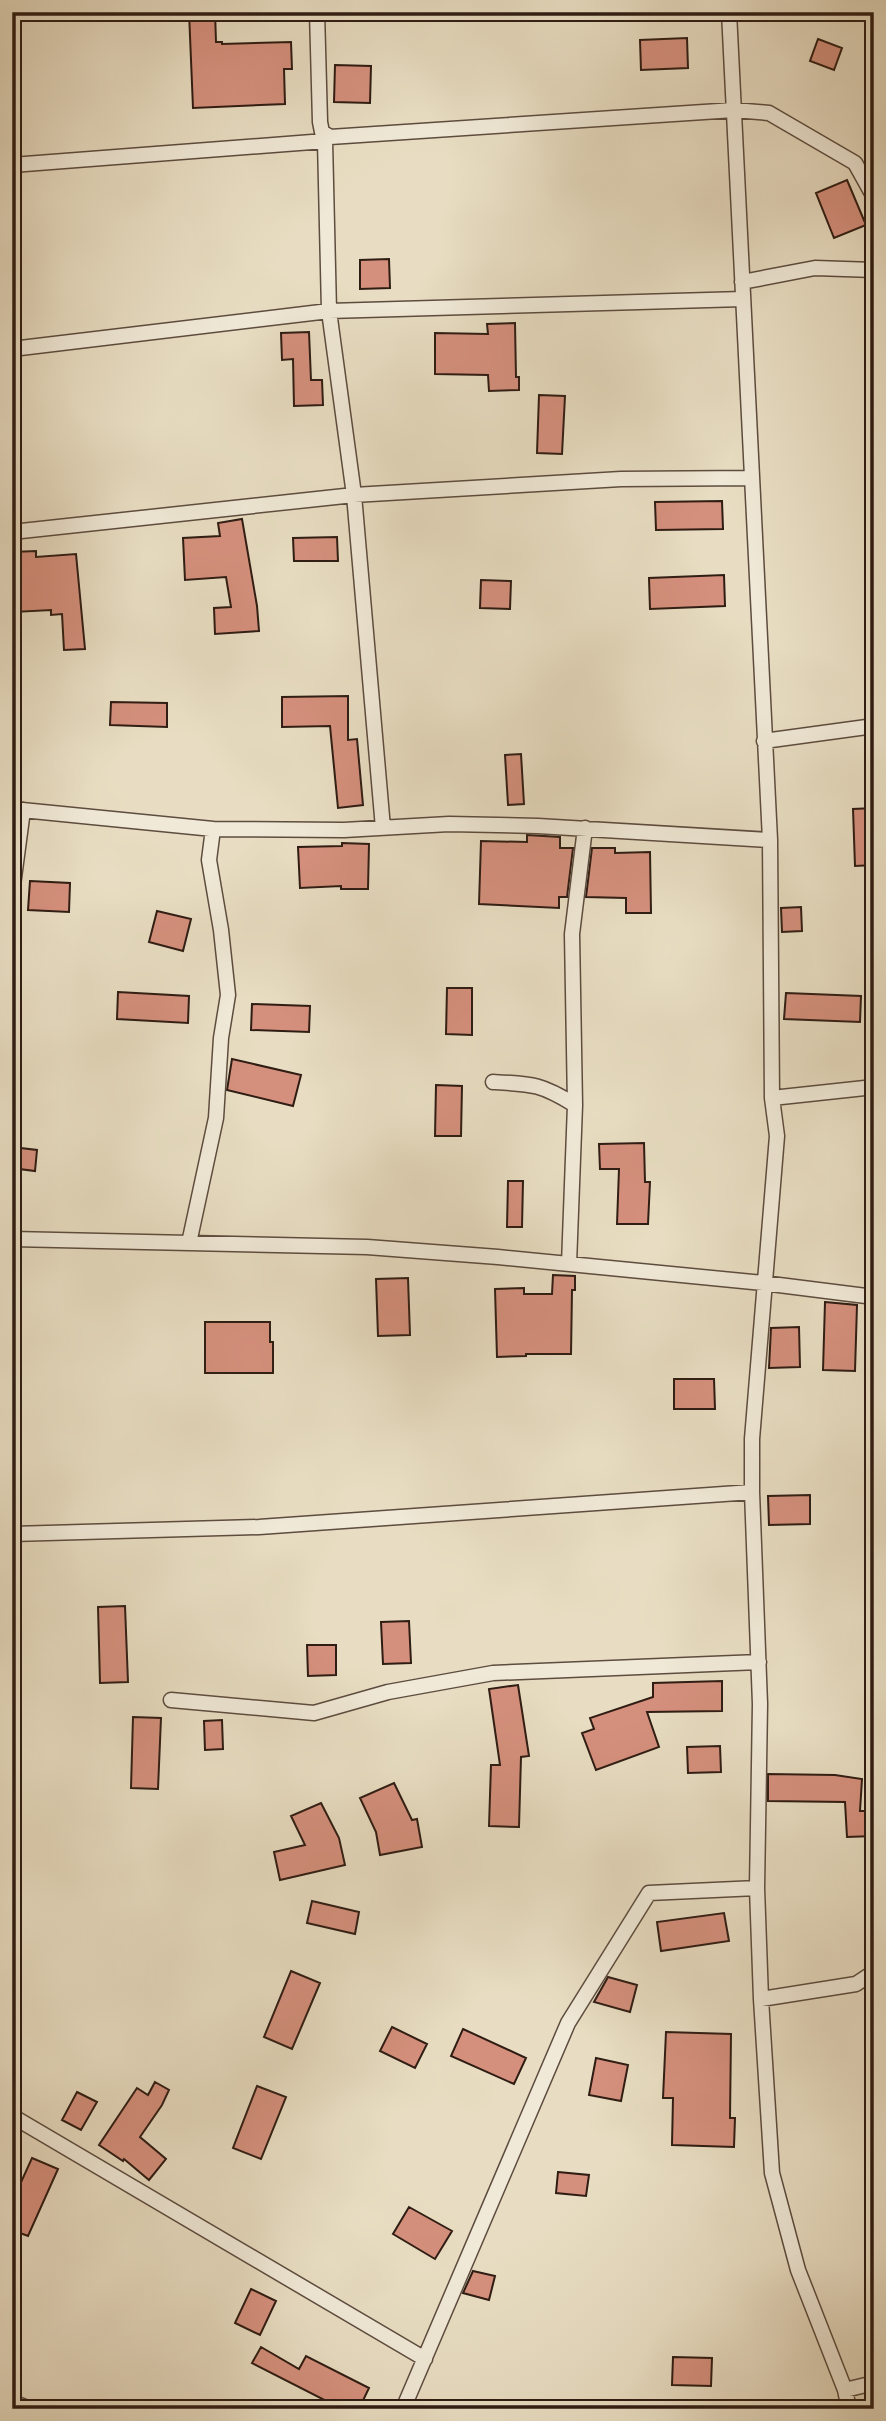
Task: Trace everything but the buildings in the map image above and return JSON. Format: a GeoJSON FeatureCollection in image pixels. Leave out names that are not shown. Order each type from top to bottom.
{"type":"FeatureCollection","features":[{"type":"Feature","properties":{"kind":"street"},"geometry":{"type":"LineString","coordinates":[[317,12],[329,311],[354,495],[383,828]]}},
{"type":"Feature","properties":{"kind":"street"},"geometry":{"type":"LineString","coordinates":[[729,12],[770,840],[772,1098],[777,1136],[752,1439],[760,1704],[757,1888],[761,1999],[772,2173],[798,2270],[845,2390],[849,2409]]}},
{"type":"Feature","properties":{"kind":"street"},"geometry":{"type":"LineString","coordinates":[[12,165],[323,136],[734,110],[769,113],[855,163],[874,197]]}},
{"type":"Feature","properties":{"kind":"street"},"geometry":{"type":"LineString","coordinates":[[742,282],[815,268],[874,270]]}},
{"type":"Feature","properties":{"kind":"street"},"geometry":{"type":"LineString","coordinates":[[12,349],[329,311],[743,299]]}},
{"type":"Feature","properties":{"kind":"street"},"geometry":{"type":"LineString","coordinates":[[12,532],[354,495],[621,479],[752,478]]}},
{"type":"Feature","properties":{"kind":"street"},"geometry":{"type":"LineString","coordinates":[[764,741],[874,726]]}},
{"type":"Feature","properties":{"kind":"street"},"geometry":{"type":"LineString","coordinates":[[12,893],[18,810],[213,829],[344,830],[449,824],[585,828],[770,840]]}},
{"type":"Feature","properties":{"kind":"street"},"geometry":{"type":"LineString","coordinates":[[569,1264],[575,1105],[572,934],[585,828]]}},
{"type":"Feature","properties":{"kind":"street"},"geometry":{"type":"LineString","coordinates":[[189,1243],[216,1118],[221,1038],[228,995],[221,930],[209,860],[213,829]]}},
{"type":"Feature","properties":{"kind":"street"},"geometry":{"type":"LineString","coordinates":[[494,1082],[537,1085],[550,1089],[575,1105]]}},
{"type":"Feature","properties":{"kind":"street"},"geometry":{"type":"LineString","coordinates":[[772,1098],[874,1087]]}},
{"type":"Feature","properties":{"kind":"street"},"geometry":{"type":"LineString","coordinates":[[12,1239],[367,1247],[763,1283],[874,1297]]}},
{"type":"Feature","properties":{"kind":"street"},"geometry":{"type":"LineString","coordinates":[[12,1534],[259,1527],[752,1492]]}},
{"type":"Feature","properties":{"kind":"street"},"geometry":{"type":"LineString","coordinates":[[171,1700],[314,1713],[388,1692],[493,1673],[759,1662]]}},
{"type":"Feature","properties":{"kind":"street"},"geometry":{"type":"LineString","coordinates":[[403,2409],[568,2023],[649,1893],[757,1888]]}},
{"type":"Feature","properties":{"kind":"street"},"geometry":{"type":"LineString","coordinates":[[761,1999],[856,1984],[874,1972]]}},
{"type":"Feature","properties":{"kind":"street"},"geometry":{"type":"LineString","coordinates":[[12,2116],[425,2359]]}},
{"type":"Feature","properties":{"kind":"street"},"geometry":{"type":"LineString","coordinates":[[845,2390],[874,2383]]}},
{"type":"Feature","properties":{"kind":"street"},"geometry":{"type":"LineString","coordinates":[[12,2402],[30,2409]]}}]}
